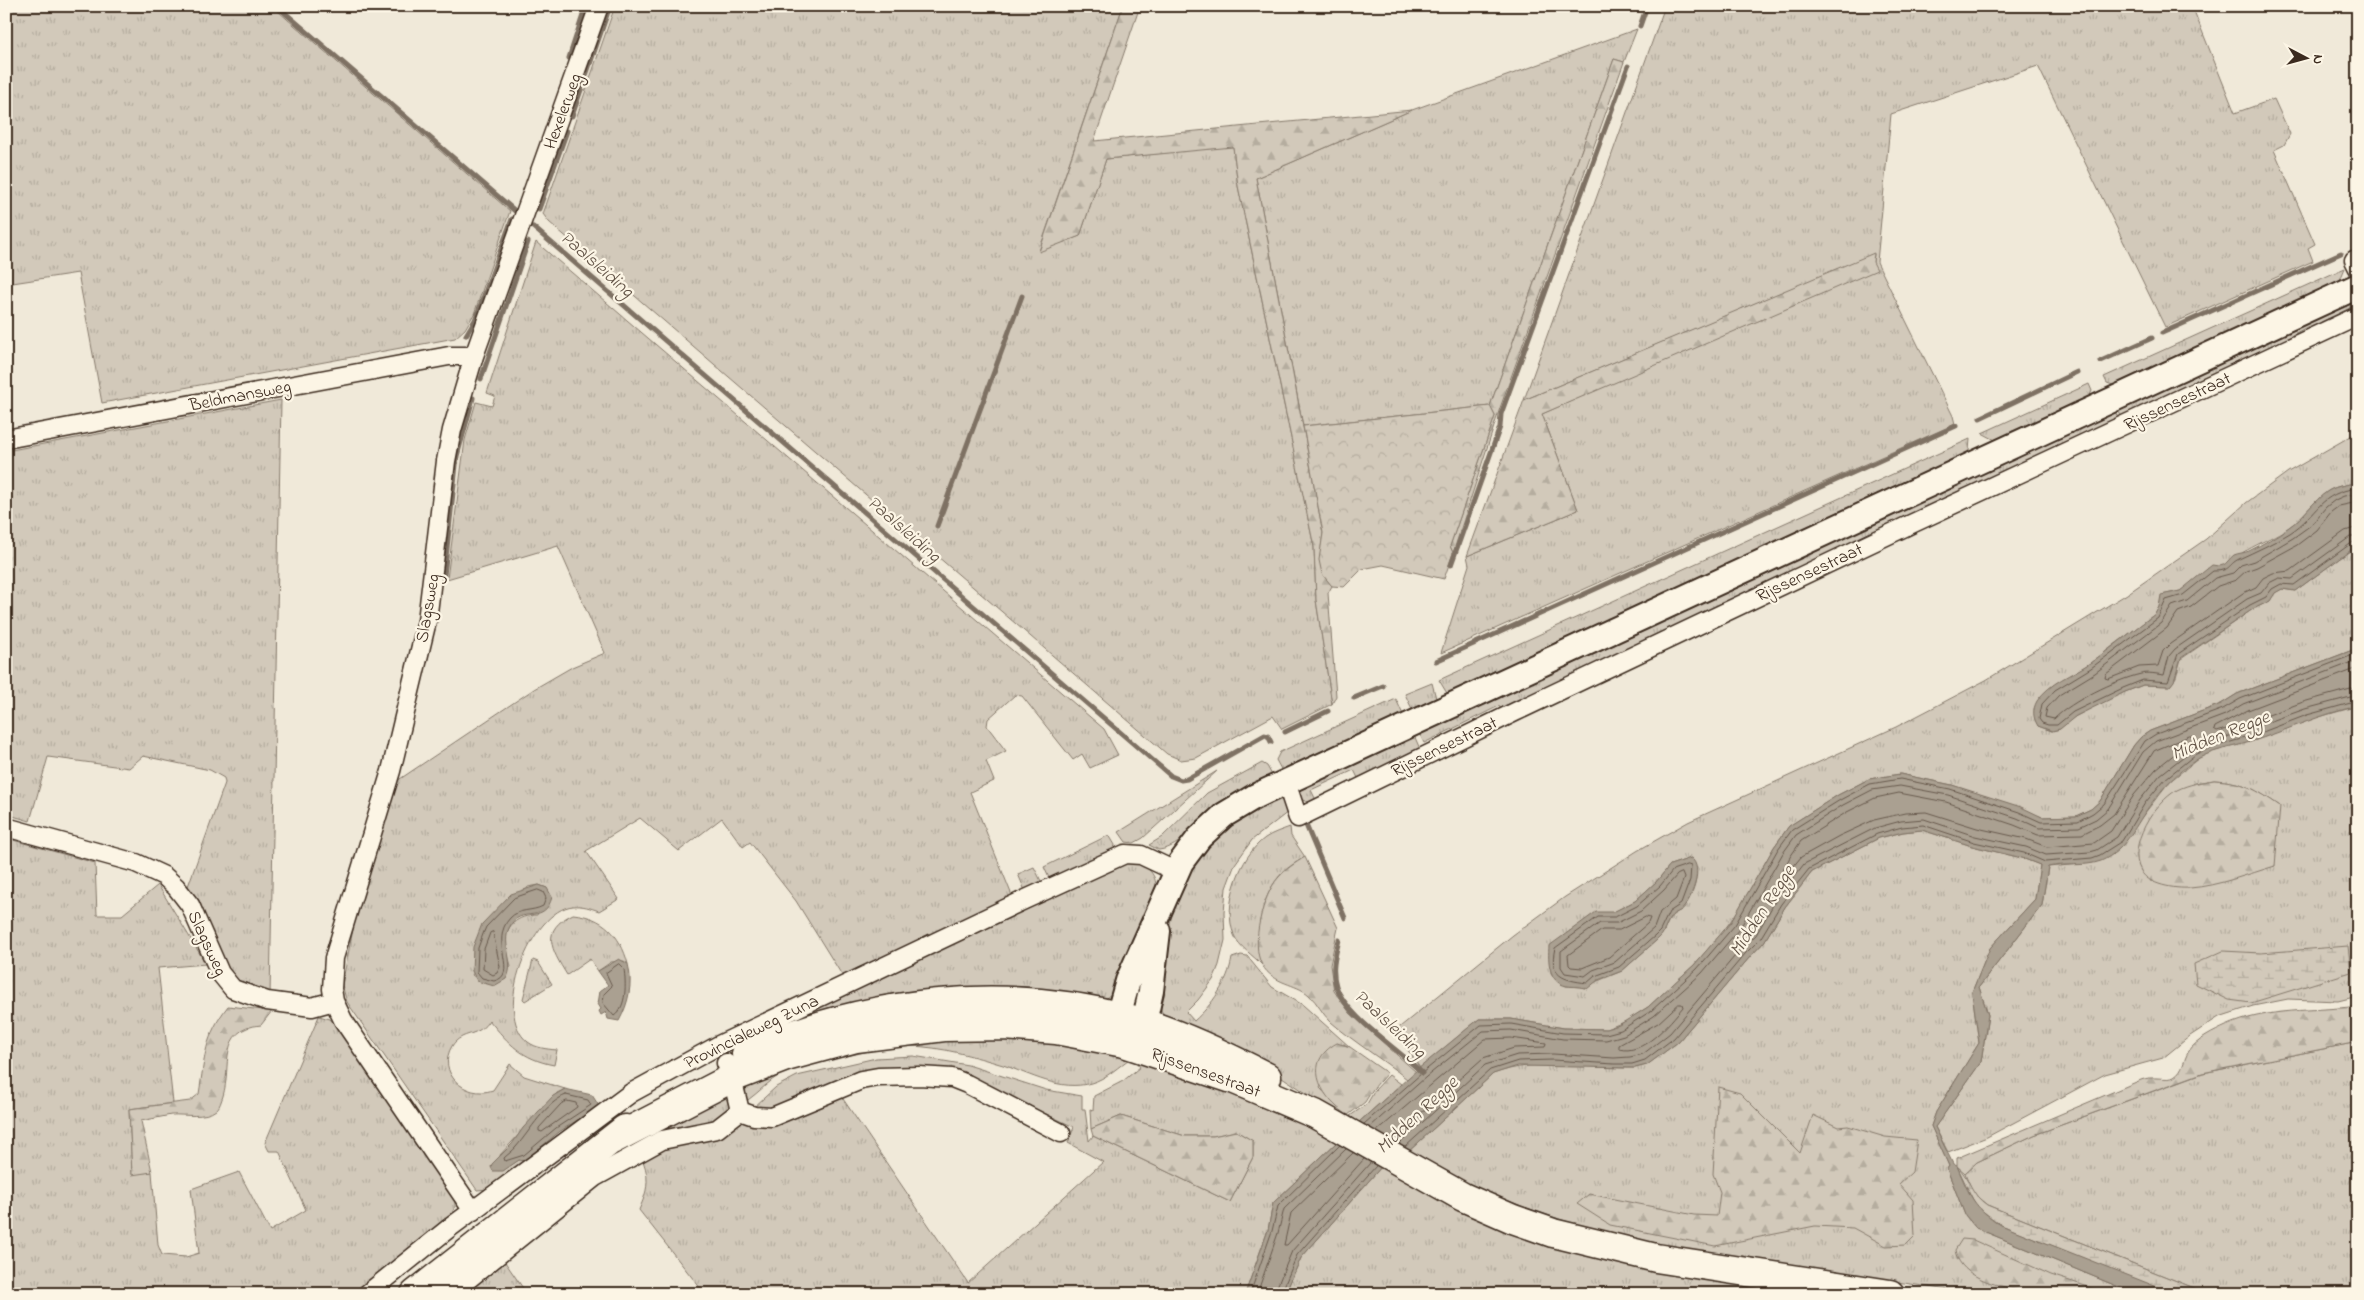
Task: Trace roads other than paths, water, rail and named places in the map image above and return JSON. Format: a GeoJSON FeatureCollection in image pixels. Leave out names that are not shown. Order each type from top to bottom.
{"type":"FeatureCollection","features":[{"type":"Feature","properties":{"kind":"main road","name":"Rijssensestraat"},"geometry":{"type":"LineString","coordinates":[[1124,1043],[1118,1016],[1128,981],[1175,871],[1194,844],[1216,821],[1240,805],[2358,286]]}},
{"type":"Feature","properties":{"kind":"main road","name":"Rijssensestraat"},"geometry":{"type":"LineString","coordinates":[[1124,1043],[1144,1023],[1151,991],[1161,904]]}},
{"type":"Feature","properties":{"kind":"main road","name":"Provincialeweg Zuna"},"geometry":{"type":"LineString","coordinates":[[415,1294],[663,1099],[729,1070],[764,1046],[808,1029],[868,1013],[918,1005],[980,1001],[1030,1003],[1076,1008],[1144,1023]]}},
{"type":"Feature","properties":{"kind":"main road","name":"Rijssensestraat"},"geometry":{"type":"LineString","coordinates":[[1144,1023],[1212,1048],[1282,1085],[1324,1119]]}},
{"type":"Feature","properties":{"kind":"main road","name":"Provincialeweg Zuna"},"geometry":{"type":"LineString","coordinates":[[729,1070],[774,1061],[839,1042],[925,1028],[970,1026],[1032,1028],[1091,1036],[1124,1043]]}},
{"type":"Feature","properties":{"kind":"main road","name":"Rijssensestraat"},"geometry":{"type":"LineString","coordinates":[[1124,1043],[1236,1080],[1324,1119]]}},
{"type":"Feature","properties":{"kind":"main road"},"geometry":{"type":"LineString","coordinates":[[1324,1119],[1463,1198],[1553,1233],[1614,1250],[1656,1258],[1890,1294]]}},
{"type":"Feature","properties":{"kind":"street","name":"Hexelerweg"},"geometry":{"type":"LineString","coordinates":[[525,216],[599,6]]}},
{"type":"Feature","properties":{"kind":"street","name":"Slagsweg"},"geometry":{"type":"LineString","coordinates":[[473,1211],[343,1020],[334,1001],[331,978],[338,939],[390,771],[426,621],[447,453],[456,413],[474,356],[525,216]]}},
{"type":"Feature","properties":{"kind":"street","name":"Rijssensestraat"},"geometry":{"type":"LineString","coordinates":[[1282,784],[1289,791],[1298,818],[1515,712],[1909,525],[2358,316]]}},
{"type":"Feature","properties":{"kind":"street","name":"Beldmansweg"},"geometry":{"type":"LineString","coordinates":[[6,439],[449,356],[474,356]]}},
{"type":"Feature","properties":{"kind":"street","name":"Slagsweg"},"geometry":{"type":"LineString","coordinates":[[6,827],[136,863],[164,876],[176,887],[190,905],[220,973],[233,989],[267,1001],[314,1007],[334,1001]]}},
{"type":"Feature","properties":{"kind":"street","name":"Provincialeweg Zuna"},"geometry":{"type":"LineString","coordinates":[[367,1294],[473,1211],[630,1093],[719,1046],[1024,900],[1125,854],[1141,855],[1175,871]]}},
{"type":"Feature","properties":{"kind":"street"},"geometry":{"type":"LineString","coordinates":[[729,1070],[740,1111]]}},
{"type":"Feature","properties":{"kind":"street"},"geometry":{"type":"LineString","coordinates":[[740,1111],[754,1116],[772,1117],[861,1080],[878,1077],[919,1076],[952,1078],[1061,1133]]}},
{"type":"Feature","properties":{"kind":"street"},"geometry":{"type":"LineString","coordinates":[[450,1294],[595,1177],[662,1140],[717,1129],[740,1111]]}},
{"type":"Feature","properties":{"kind":"water"},"geometry":{"type":"Polygon","coordinates":[[[2358,482],[2358,545],[2295,591],[2282,589],[2275,593],[2270,601],[2253,609],[2181,658],[2174,681],[2170,686],[2143,685],[2125,692],[2076,716],[2060,729],[2052,731],[2038,726],[2034,717],[2034,711],[2035,704],[2042,694],[2098,657],[2155,614],[2159,607],[2161,595],[2180,591],[2212,565],[2223,565],[2234,555],[2249,551],[2275,537],[2294,523],[2328,491],[2339,486],[2358,482]]]}},
{"type":"Feature","properties":{"kind":"water","name":"Midden Regge"},"geometry":{"type":"Polygon","coordinates":[[[2358,648],[2358,706],[2330,713],[2263,738],[2213,752],[2199,758],[2174,777],[2163,789],[2117,851],[2095,863],[2048,867],[2042,905],[1979,987],[1988,1015],[1981,1062],[1935,1127],[1953,1164],[1957,1166],[1973,1200],[1992,1219],[2001,1225],[2175,1294],[2136,1294],[1976,1228],[1965,1215],[1947,1169],[1949,1166],[1931,1126],[1936,1112],[1979,1043],[1972,992],[1990,948],[2035,899],[2040,865],[2022,858],[1972,846],[1922,830],[1903,832],[1879,838],[1812,872],[1785,907],[1764,942],[1678,1042],[1647,1065],[1635,1068],[1518,1066],[1493,1074],[1408,1152],[1382,1166],[1301,1258],[1285,1294],[1245,1294],[1268,1230],[1273,1203],[1418,1069],[1479,1019],[1511,1019],[1564,1028],[1606,1029],[1619,1025],[1648,1007],[1694,965],[1731,922],[1774,847],[1789,826],[1838,795],[1869,779],[1900,774],[1952,785],[2021,807],[2042,817],[2076,816],[2091,809],[2100,801],[2134,745],[2150,731],[2221,704],[2237,694],[2358,648]]]}},
{"type":"Feature","properties":{"kind":"water"},"geometry":{"type":"Polygon","coordinates":[[[1691,858],[1695,862],[1697,875],[1691,895],[1684,908],[1671,916],[1658,939],[1622,971],[1598,980],[1587,989],[1567,986],[1556,980],[1550,970],[1549,946],[1596,912],[1613,912],[1635,901],[1656,882],[1670,865],[1691,858]]]}},
{"type":"Feature","properties":{"kind":"water"},"geometry":{"type":"Polygon","coordinates":[[[539,885],[547,888],[552,897],[549,905],[544,910],[517,918],[508,930],[507,944],[510,965],[506,979],[494,986],[477,981],[472,971],[473,947],[482,924],[511,894],[539,885]]]}},
{"type":"Feature","properties":{"kind":"water"},"geometry":{"type":"Polygon","coordinates":[[[619,959],[628,964],[630,986],[628,1000],[619,1021],[608,1019],[606,1012],[601,1015],[599,1011],[601,1009],[598,1004],[600,991],[608,985],[598,971],[619,959]]]}},
{"type":"Feature","properties":{"kind":"water"},"geometry":{"type":"Polygon","coordinates":[[[565,1089],[592,1095],[599,1106],[559,1132],[524,1161],[519,1160],[503,1171],[493,1171],[492,1164],[512,1144],[523,1128],[553,1096],[565,1089]]]}},
{"type":"Feature","properties":{"kind":"waterway","name":"Paalsleiding"},"geometry":{"type":"LineString","coordinates":[[277,6],[515,211]]}},
{"type":"Feature","properties":{"kind":"waterway"},"geometry":{"type":"LineString","coordinates":[[572,116],[610,6]]}},
{"type":"Feature","properties":{"kind":"waterway"},"geometry":{"type":"LineString","coordinates":[[1640,26],[1647,6]]}},
{"type":"Feature","properties":{"kind":"waterway"},"geometry":{"type":"LineString","coordinates":[[569,58],[585,9]]}},
{"type":"Feature","properties":{"kind":"waterway"},"geometry":{"type":"LineString","coordinates":[[1451,565],[1500,427],[1501,414],[1628,66]]}},
{"type":"Feature","properties":{"kind":"waterway"},"geometry":{"type":"LineString","coordinates":[[539,209],[567,131]]}},
{"type":"Feature","properties":{"kind":"waterway"},"geometry":{"type":"LineString","coordinates":[[466,335],[475,320],[512,219]]}},
{"type":"Feature","properties":{"kind":"waterway","name":"Paalsleiding"},"geometry":{"type":"LineString","coordinates":[[533,227],[1171,776],[1181,780],[1187,779],[1265,735],[1268,736],[1271,742]]}},
{"type":"Feature","properties":{"kind":"waterway"},"geometry":{"type":"LineString","coordinates":[[481,379],[528,242]]}},
{"type":"Feature","properties":{"kind":"waterway"},"geometry":{"type":"LineString","coordinates":[[2162,333],[2341,253]]}},
{"type":"Feature","properties":{"kind":"waterway"},"geometry":{"type":"LineString","coordinates":[[937,526],[1022,296]]}},
{"type":"Feature","properties":{"kind":"waterway"},"geometry":{"type":"LineString","coordinates":[[2101,361],[2152,338]]}},
{"type":"Feature","properties":{"kind":"waterway"},"geometry":{"type":"LineString","coordinates":[[1980,418],[2077,372]]}},
{"type":"Feature","properties":{"kind":"waterway"},"geometry":{"type":"LineString","coordinates":[[444,575],[457,456],[473,398]]}},
{"type":"Feature","properties":{"kind":"waterway"},"geometry":{"type":"LineString","coordinates":[[1436,661],[1956,426]]}},
{"type":"Feature","properties":{"kind":"waterway"},"geometry":{"type":"LineString","coordinates":[[1354,698],[1383,686]]}},
{"type":"Feature","properties":{"kind":"waterway"},"geometry":{"type":"LineString","coordinates":[[1285,732],[1328,711]]}},
{"type":"Feature","properties":{"kind":"waterway","name":"Paalsleiding"},"geometry":{"type":"LineString","coordinates":[[1306,825],[1345,918]]}},
{"type":"Feature","properties":{"kind":"waterway","name":"Paalsleiding"},"geometry":{"type":"LineString","coordinates":[[1339,940],[1334,974],[1336,986],[1341,997],[1361,1020],[1422,1073]]}}]}
